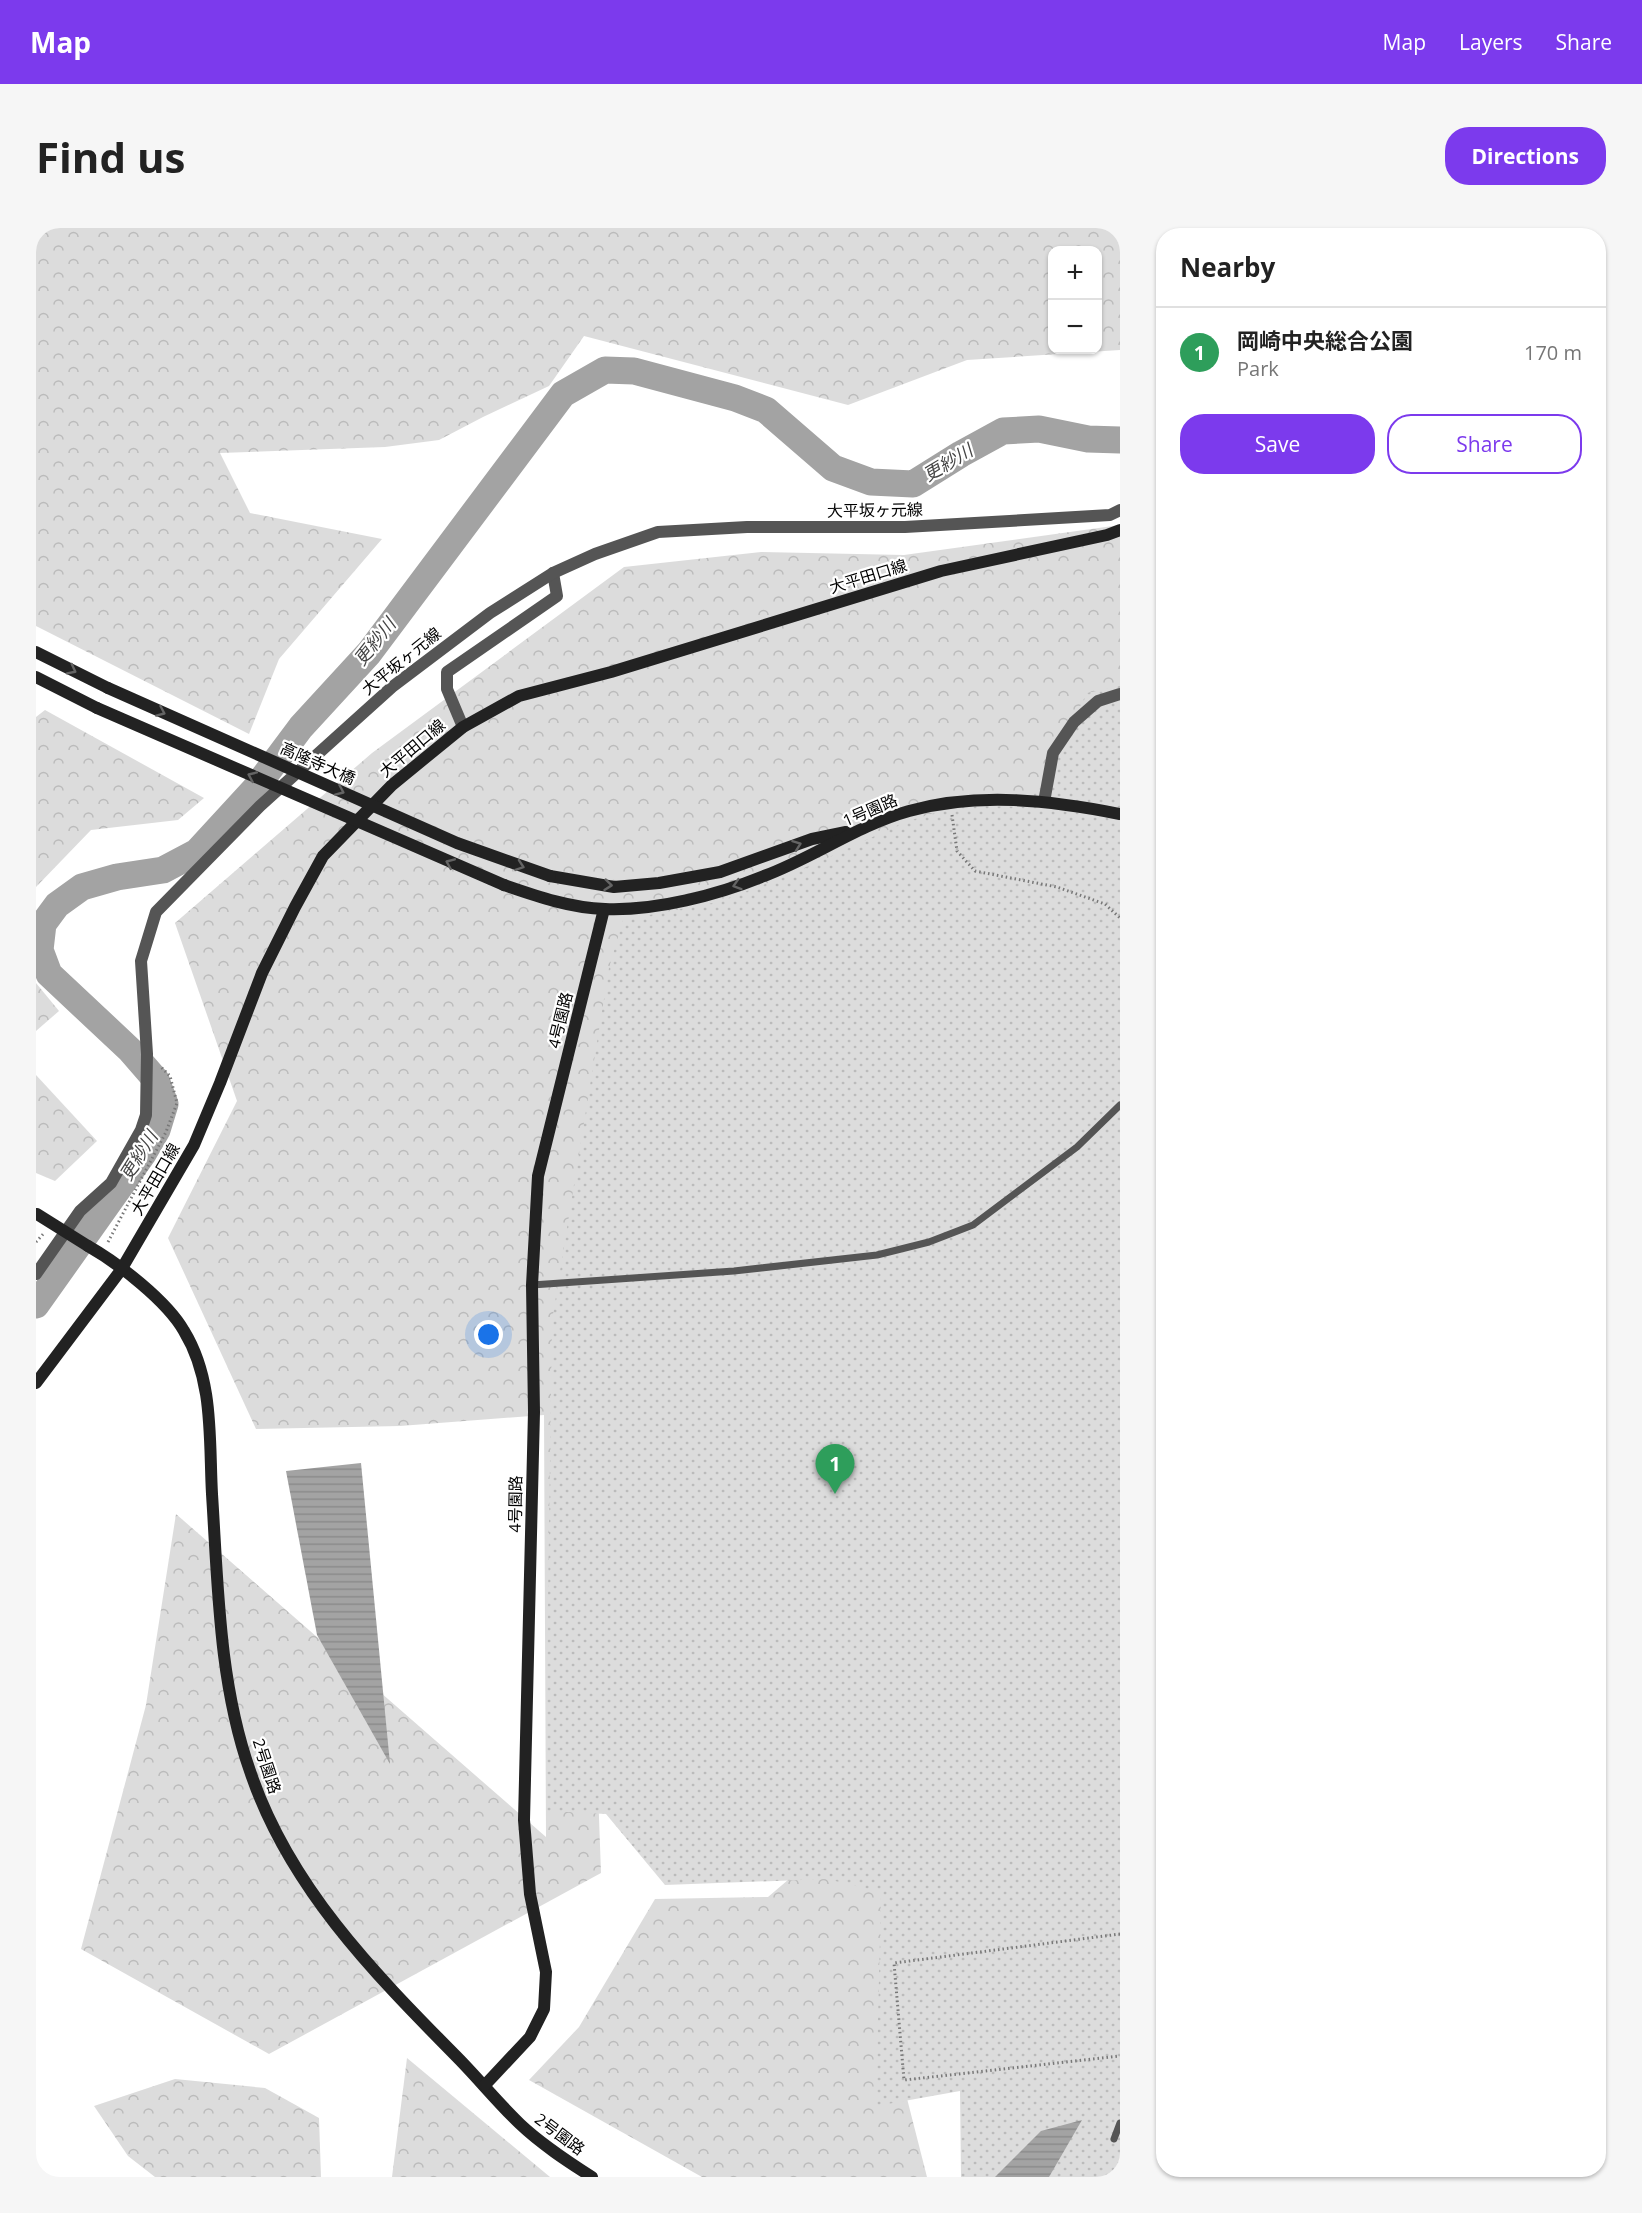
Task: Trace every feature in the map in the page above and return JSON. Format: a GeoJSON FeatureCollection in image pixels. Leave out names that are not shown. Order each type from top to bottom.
{"type":"FeatureCollection","features":[{"type":"Feature","properties":{"kind":"street","name":"大平坂ヶ元線"},"geometry":{"type":"LineString","coordinates":[[36,1274],[80,1211],[111,1183],[144,1123],[147,1054],[141,961],[156,912],[260,806],[392,687],[490,613],[553,573],[595,554],[658,532],[747,527],[905,527],[1110,515],[1120,510]]}},
{"type":"Feature","properties":{"kind":"street","name":"大平田口線"},"geometry":{"type":"LineString","coordinates":[[36,1383],[121,1270],[194,1145],[262,973],[323,856],[392,785],[463,728],[519,696],[611,672],[941,571],[1107,535],[1120,530]]}},
{"type":"Feature","properties":{"kind":"street"},"geometry":{"type":"LineString","coordinates":[[463,728],[447,689],[447,672],[557,596],[553,573]]}},
{"type":"Feature","properties":{"kind":"street","name":"高隆寺大橋"},"geometry":{"type":"LineString","coordinates":[[36,652],[108,688],[457,843],[550,876],[614,886],[659,883],[720,872],[812,839],[867,827]]}},
{"type":"Feature","properties":{"kind":"street","name":"1号園路"},"geometry":{"type":"LineString","coordinates":[[36,677],[97,708],[504,885],[548,900],[604,909],[644,907],[693,898],[765,876],[867,827],[907,812],[950,802],[999,800],[1044,802],[1120,814]]}},
{"type":"Feature","properties":{"kind":"street"},"geometry":{"type":"LineString","coordinates":[[1044,802],[1053,753],[1074,722],[1098,702],[1120,694]]}},
{"type":"Feature","properties":{"kind":"street","name":"4号園路"},"geometry":{"type":"LineString","coordinates":[[485,2085],[530,2037],[544,2009],[546,1972],[530,1894],[524,1820],[534,1412],[532,1285],[538,1176],[604,909]]}},
{"type":"Feature","properties":{"kind":"street","name":"2号園路"},"geometry":{"type":"LineString","coordinates":[[36,1214],[102,1254],[145,1288],[168,1310],[184,1330],[201,1369],[208,1400],[224,1653],[233,1708],[246,1760],[270,1823],[301,1879],[330,1918],[414,2013],[520,2124],[564,2159],[592,2177]]}},
{"type":"Feature","properties":{"kind":"lane"},"geometry":{"type":"LineString","coordinates":[[532,1285],[734,1271],[877,1255],[929,1242],[973,1225],[1077,1147],[1120,1105]]}},
{"type":"Feature","properties":{"kind":"lane"},"geometry":{"type":"LineString","coordinates":[[1114,2139],[1120,2122]]}},
{"type":"Feature","properties":{"kind":"path"},"geometry":{"type":"LineString","coordinates":[[950,802],[957,851],[975,871],[1057,887],[1105,904],[1120,918]]}},
{"type":"Feature","properties":{"kind":"path"},"geometry":{"type":"LineString","coordinates":[[102,1254],[129,1201]]}},
{"type":"Feature","properties":{"kind":"path"},"geometry":{"type":"LineString","coordinates":[[1120,1934],[894,1962],[904,2080],[1120,2056]]}},
{"type":"Feature","properties":{"kind":"green space"},"geometry":{"type":"Polygon","coordinates":[[[36,228],[1120,228],[1120,350],[1102,351],[1102,246],[1048,246],[1048,354],[1059,354],[967,360],[848,405],[584,336],[549,386],[439,440],[385,447],[220,453],[250,513],[382,539],[279,659],[249,734],[36,626],[36,228]]]}},
{"type":"Feature","properties":{"kind":"green space"},"geometry":{"type":"Polygon","coordinates":[[[1120,525],[1120,863],[594,1678],[601,1873],[269,2054],[81,1949],[146,1705],[176,1514],[546,1837],[544,1415],[400,1426],[256,1429],[168,1238],[237,1101],[175,923],[372,753],[624,567],[761,552],[904,555],[1120,525]]]}},
{"type":"Feature","properties":{"kind":"green space"},"geometry":{"type":"Polygon","coordinates":[[[1120,686],[1120,2177],[961,2177],[960,2091],[876,2106],[881,1892],[827,1879],[665,1885],[606,1814],[547,1811],[552,1321],[609,968],[623,920],[718,902],[799,871],[905,822],[958,806],[1027,807],[1087,693],[1120,686]]]}},
{"type":"Feature","properties":{"kind":"green space"},"geometry":{"type":"Polygon","coordinates":[[[45,710],[204,798],[178,820],[91,830],[36,887],[36,717],[45,710]]]}},
{"type":"Feature","properties":{"kind":"green space"},"geometry":{"type":"Polygon","coordinates":[[[36,983],[59,1011],[36,1031],[36,983]]]}},
{"type":"Feature","properties":{"kind":"green space"},"geometry":{"type":"Polygon","coordinates":[[[36,1075],[97,1141],[55,1181],[36,1173],[36,1075]]]}},
{"type":"Feature","properties":{"kind":"green space"},"geometry":{"type":"Polygon","coordinates":[[[945,1746],[887,2020],[927,2177],[702,2177],[529,2080],[579,2027],[655,1899],[768,1897],[945,1746]]]}},
{"type":"Feature","properties":{"kind":"green space"},"geometry":{"type":"Polygon","coordinates":[[[407,2058],[550,2177],[392,2177],[407,2058]]]}},
{"type":"Feature","properties":{"kind":"green space"},"geometry":{"type":"Polygon","coordinates":[[[175,2079],[265,2088],[319,2118],[321,2177],[155,2177],[128,2156],[94,2106],[175,2079]]]}},
{"type":"Feature","properties":{"kind":"shaded area"},"geometry":{"type":"Polygon","coordinates":[[[361,1463],[390,1764],[317,1635],[286,1471],[361,1463]]]}},
{"type":"Feature","properties":{"kind":"shaded area"},"geometry":{"type":"Polygon","coordinates":[[[1082,2120],[1049,2177],[995,2177],[1041,2131],[1082,2120]]]}},
{"type":"Feature","properties":{"kind":"waterway","name":"更紗川"},"geometry":{"type":"LineString","coordinates":[[36,1305],[143,1154],[157,1130],[165,1104],[156,1080],[130,1050],[49,974],[40,950],[43,924],[57,905],[82,887],[117,877],[163,870],[197,852],[254,790],[301,727],[369,653],[563,394],[605,370],[634,371],[735,398],[766,410],[833,468],[871,482],[913,484],[1003,431],[1039,429],[1088,439],[1120,440]]}},
{"type":"Feature","properties":{"kind":"place","name":"岡崎中央総合公園"},"geometry":{"type":"Point","coordinates":[835,1494]}}]}
